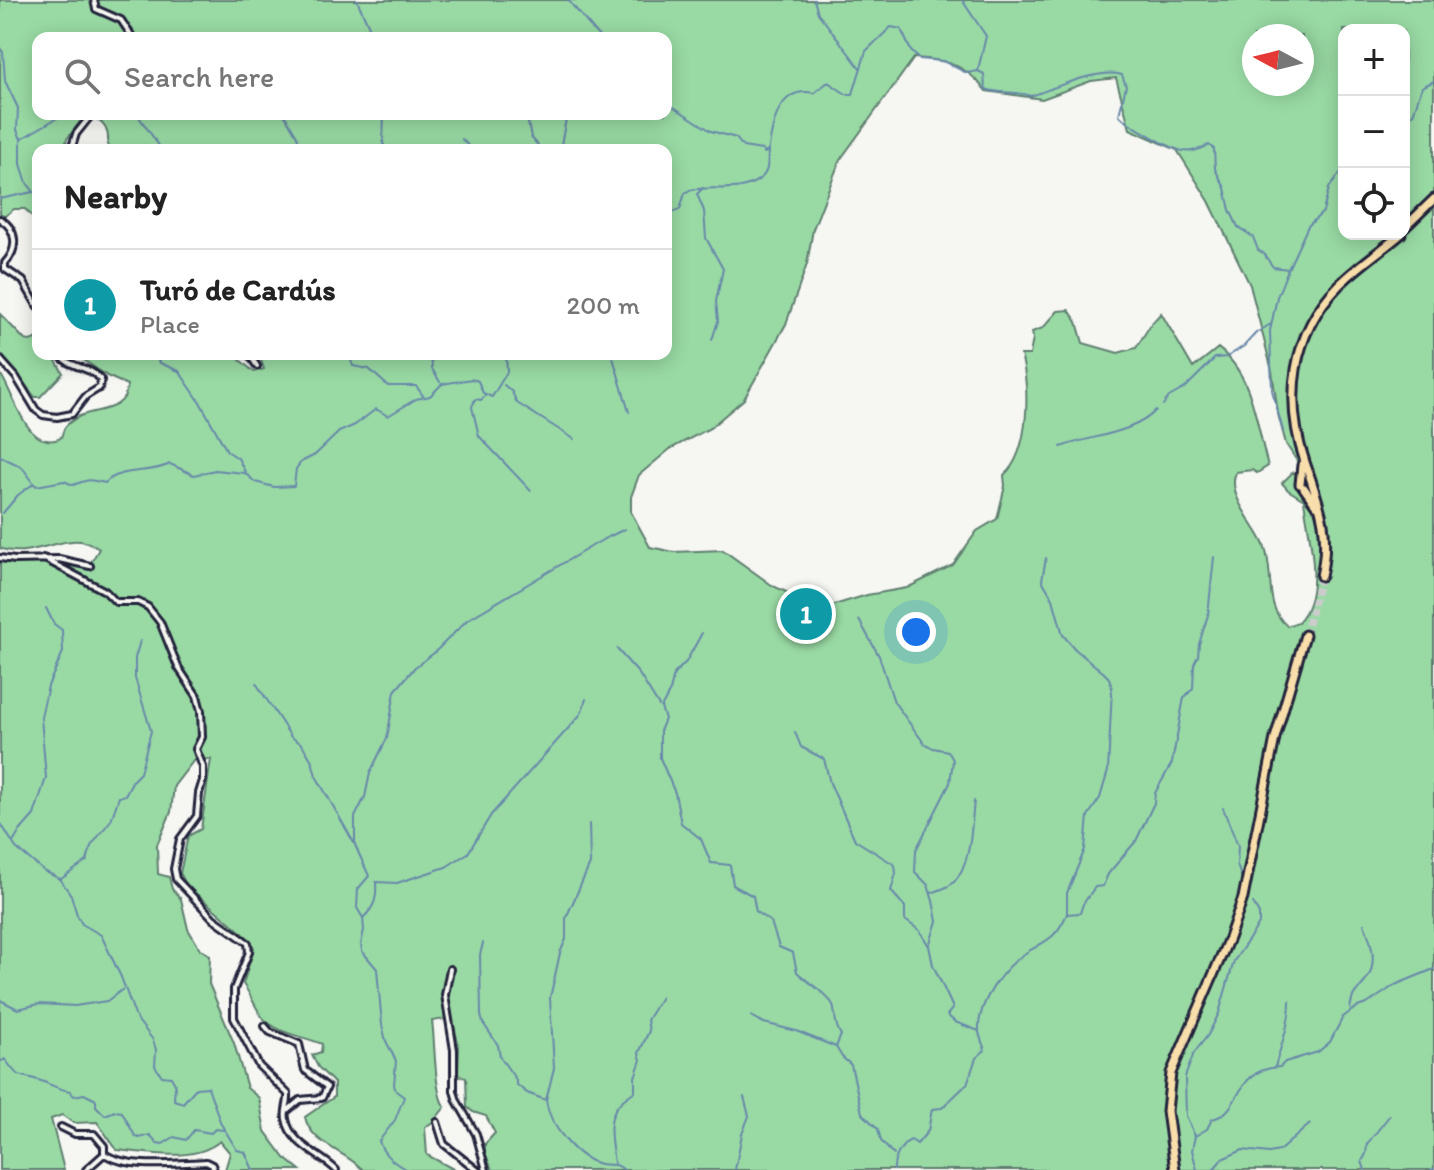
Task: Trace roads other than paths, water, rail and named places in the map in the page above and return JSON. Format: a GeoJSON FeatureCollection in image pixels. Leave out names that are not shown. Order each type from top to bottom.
{"type":"FeatureCollection","features":[{"type":"Feature","properties":{"kind":"main road"},"geometry":{"type":"LineString","coordinates":[[1410,224],[1434,202]]}},
{"type":"Feature","properties":{"kind":"main road"},"geometry":{"type":"LineString","coordinates":[[1321,576],[1325,526],[1306,486],[1294,440],[1290,396],[1293,367],[1303,336],[1318,308],[1336,285],[1391,240]]}},
{"type":"Feature","properties":{"kind":"main road"},"geometry":{"type":"LineString","coordinates":[[1324,563],[1323,530],[1317,507],[1306,486],[1294,422],[1292,396],[1295,367],[1304,337],[1320,309],[1338,286],[1392,240]]}},
{"type":"Feature","properties":{"kind":"main road"},"geometry":{"type":"LineString","coordinates":[[1306,486],[1317,507]]}},
{"type":"Feature","properties":{"kind":"main road"},"geometry":{"type":"LineString","coordinates":[[1177,1170],[1170,1111],[1174,1074],[1246,899],[1271,770],[1305,635]]}},
{"type":"Feature","properties":{"kind":"street"},"geometry":{"type":"LineString","coordinates":[[94,0],[96,9],[121,20],[129,32]]}},
{"type":"Feature","properties":{"kind":"street"},"geometry":{"type":"LineString","coordinates":[[73,144],[88,120]]}},
{"type":"Feature","properties":{"kind":"street"},"geometry":{"type":"LineString","coordinates":[[0,219],[8,225],[15,245],[5,269],[23,281],[32,299]]}},
{"type":"Feature","properties":{"kind":"street"},"geometry":{"type":"LineString","coordinates":[[0,359],[16,377],[36,410],[43,415],[62,417],[74,413],[86,396],[99,388],[101,380],[93,372],[62,360]]}},
{"type":"Feature","properties":{"kind":"street"},"geometry":{"type":"LineString","coordinates":[[253,360],[257,366]]}},
{"type":"Feature","properties":{"kind":"street"},"geometry":{"type":"LineString","coordinates":[[0,558],[59,559],[90,566]]}},
{"type":"Feature","properties":{"kind":"street"},"geometry":{"type":"LineString","coordinates":[[43,558],[105,591],[116,602],[147,605],[160,622],[178,667],[198,700],[203,720],[202,737],[196,752],[203,767],[203,780],[197,816],[180,839],[174,869],[176,879],[222,926],[248,943],[249,952],[234,989],[234,1018],[259,1066],[289,1095],[285,1113],[287,1125],[299,1142],[336,1170]]}},
{"type":"Feature","properties":{"kind":"street"},"geometry":{"type":"LineString","coordinates":[[450,969],[445,995],[454,1050],[454,1091],[476,1134],[486,1170]]}},
{"type":"Feature","properties":{"kind":"street"},"geometry":{"type":"LineString","coordinates":[[265,1026],[270,1032],[299,1044],[305,1070],[327,1087],[322,1098],[303,1099],[285,1113]]}},
{"type":"Feature","properties":{"kind":"street"},"geometry":{"type":"LineString","coordinates":[[437,1122],[444,1144],[477,1170]]}},
{"type":"Feature","properties":{"kind":"street"},"geometry":{"type":"LineString","coordinates":[[61,1127],[75,1134],[94,1134],[104,1146],[104,1154],[86,1170]]}},
{"type":"Feature","properties":{"kind":"street"},"geometry":{"type":"LineString","coordinates":[[104,1154],[146,1164],[206,1162],[214,1170]]}},
{"type":"Feature","properties":{"kind":"waterway"},"geometry":{"type":"LineString","coordinates":[[357,0],[371,32]]}},
{"type":"Feature","properties":{"kind":"waterway"},"geometry":{"type":"LineString","coordinates":[[568,0],[595,32]]}},
{"type":"Feature","properties":{"kind":"waterway"},"geometry":{"type":"LineString","coordinates":[[814,0],[818,13],[860,68]]}},
{"type":"Feature","properties":{"kind":"waterway"},"geometry":{"type":"LineString","coordinates":[[962,0],[986,36],[978,70]]}},
{"type":"Feature","properties":{"kind":"waterway"},"geometry":{"type":"LineString","coordinates":[[672,213],[680,209],[685,193],[690,190],[747,186],[763,176],[775,120],[785,101],[802,92],[814,93],[828,82],[846,94],[853,94],[866,51],[891,27],[901,29],[911,51],[919,59],[943,61],[967,73],[978,71],[984,74],[985,89],[991,91],[1031,96],[1089,76],[1122,75],[1126,86],[1119,115],[1150,136],[1177,149],[1193,151],[1209,145],[1214,149],[1215,169],[1238,227],[1253,237],[1258,250],[1273,267],[1288,269],[1308,226],[1323,212],[1329,188],[1338,176]]}},
{"type":"Feature","properties":{"kind":"waterway"},"geometry":{"type":"LineString","coordinates":[[0,48],[5,81],[18,108],[21,164],[32,189]]}},
{"type":"Feature","properties":{"kind":"waterway"},"geometry":{"type":"LineString","coordinates":[[1410,116],[1422,87],[1434,81]]}},
{"type":"Feature","properties":{"kind":"waterway"},"geometry":{"type":"LineString","coordinates":[[672,106],[711,131],[736,138],[743,147],[764,153],[768,151]]}},
{"type":"Feature","properties":{"kind":"waterway"},"geometry":{"type":"LineString","coordinates":[[21,139],[54,120]]}},
{"type":"Feature","properties":{"kind":"waterway"},"geometry":{"type":"LineString","coordinates":[[141,120],[158,144]]}},
{"type":"Feature","properties":{"kind":"waterway"},"geometry":{"type":"LineString","coordinates":[[288,120],[299,144]]}},
{"type":"Feature","properties":{"kind":"waterway"},"geometry":{"type":"LineString","coordinates":[[383,144],[384,120]]}},
{"type":"Feature","properties":{"kind":"waterway"},"geometry":{"type":"LineString","coordinates":[[527,120],[531,137],[537,144]]}},
{"type":"Feature","properties":{"kind":"waterway"},"geometry":{"type":"LineString","coordinates":[[561,144],[566,120]]}},
{"type":"Feature","properties":{"kind":"waterway"},"geometry":{"type":"LineString","coordinates":[[462,139],[467,144]]}},
{"type":"Feature","properties":{"kind":"waterway"},"geometry":{"type":"LineString","coordinates":[[703,188],[697,194],[704,211],[706,238],[723,269],[716,301],[718,321],[712,340]]}},
{"type":"Feature","properties":{"kind":"waterway"},"geometry":{"type":"LineString","coordinates":[[0,199],[32,192]]}},
{"type":"Feature","properties":{"kind":"waterway"},"geometry":{"type":"LineString","coordinates":[[1283,431],[1272,390],[1270,331],[1277,297],[1288,269]]}},
{"type":"Feature","properties":{"kind":"waterway"},"geometry":{"type":"LineString","coordinates":[[1163,405],[1215,358],[1227,357],[1271,324]]}},
{"type":"Feature","properties":{"kind":"waterway"},"geometry":{"type":"LineString","coordinates":[[157,360],[179,371],[227,451],[238,458],[246,474],[255,482],[274,487],[294,486],[296,469],[301,462],[315,455],[339,432],[355,425],[376,409],[388,416],[416,399],[430,396],[442,384],[472,379],[478,381],[483,393],[492,397],[507,372],[506,360]]}},
{"type":"Feature","properties":{"kind":"waterway"},"geometry":{"type":"LineString","coordinates":[[351,360],[353,366],[369,369],[388,386],[416,386],[424,397]]}},
{"type":"Feature","properties":{"kind":"waterway"},"geometry":{"type":"LineString","coordinates":[[431,360],[432,369],[440,382]]}},
{"type":"Feature","properties":{"kind":"waterway"},"geometry":{"type":"LineString","coordinates":[[614,360],[629,412]]}},
{"type":"Feature","properties":{"kind":"waterway"},"geometry":{"type":"LineString","coordinates":[[504,385],[517,403],[574,439]]}},
{"type":"Feature","properties":{"kind":"waterway"},"geometry":{"type":"LineString","coordinates":[[486,395],[481,400],[475,399],[472,407],[479,436],[531,491]]}},
{"type":"Feature","properties":{"kind":"waterway"},"geometry":{"type":"LineString","coordinates":[[1061,447],[1124,429],[1156,410]]}},
{"type":"Feature","properties":{"kind":"waterway"},"geometry":{"type":"LineString","coordinates":[[0,456],[22,467],[36,486],[64,481],[73,485],[89,480],[105,483],[119,474],[170,464],[194,475],[215,470],[244,473]]}},
{"type":"Feature","properties":{"kind":"waterway"},"geometry":{"type":"LineString","coordinates":[[3,513],[18,495],[33,484]]}},
{"type":"Feature","properties":{"kind":"waterway"},"geometry":{"type":"LineString","coordinates":[[407,1170],[390,1158],[379,1141],[395,1120],[404,1097],[394,1085],[396,1061],[382,1025],[377,969],[362,951],[364,930],[363,918],[357,908],[358,889],[369,876],[355,845],[355,817],[365,797],[370,773],[387,738],[395,691],[415,667],[467,620],[625,529]]}},
{"type":"Feature","properties":{"kind":"waterway"},"geometry":{"type":"LineString","coordinates":[[894,1170],[904,1145],[911,1140],[917,1144],[928,1131],[932,1109],[942,1108],[967,1084],[976,1058],[985,1050],[979,1032],[982,1009],[1001,976],[1018,959],[1051,937],[1067,914],[1080,913],[1095,887],[1103,886],[1108,874],[1136,841],[1154,803],[1155,793],[1172,763],[1184,698],[1193,688],[1194,664],[1208,615],[1214,557]]}},
{"type":"Feature","properties":{"kind":"waterway"},"geometry":{"type":"LineString","coordinates":[[1046,558],[1042,580],[1053,599],[1063,635],[1109,678],[1112,688],[1108,771],[1100,798],[1088,816],[1085,849],[1067,893],[1067,914]]}},
{"type":"Feature","properties":{"kind":"waterway"},"geometry":{"type":"LineString","coordinates":[[14,841],[34,815],[46,778],[41,717],[48,686],[63,652],[62,630],[54,624],[46,608]]}},
{"type":"Feature","properties":{"kind":"waterway"},"geometry":{"type":"LineString","coordinates":[[859,620],[879,656],[894,702],[924,743],[948,751],[953,760],[950,783],[916,850],[915,872],[928,885],[933,901],[937,921],[929,946],[933,965],[953,1008],[947,1015],[955,1022],[979,1031]]}},
{"type":"Feature","properties":{"kind":"waterway"},"geometry":{"type":"LineString","coordinates":[[702,633],[686,662],[674,674],[661,708],[665,719],[660,731],[660,758],[675,793],[681,823],[701,839],[711,863],[730,865],[733,885],[753,896],[756,912],[771,922],[779,947],[793,953],[797,972],[832,1003],[841,1035],[836,1047],[851,1065],[862,1113],[878,1129],[881,1141],[894,1155]]}},
{"type":"Feature","properties":{"kind":"waterway"},"geometry":{"type":"LineString","coordinates":[[61,879],[87,861],[91,846],[111,820],[119,797],[125,795],[140,773],[151,731],[135,678],[135,658],[140,641]]}},
{"type":"Feature","properties":{"kind":"waterway"},"geometry":{"type":"LineString","coordinates":[[617,649],[639,674],[659,706]]}},
{"type":"Feature","properties":{"kind":"waterway"},"geometry":{"type":"LineString","coordinates":[[256,683],[291,737],[302,744],[316,776],[354,843]]}},
{"type":"Feature","properties":{"kind":"waterway"},"geometry":{"type":"LineString","coordinates":[[363,918],[374,902],[376,882],[397,883],[446,867],[468,853],[491,815],[581,714],[586,699]]}},
{"type":"Feature","properties":{"kind":"waterway"},"geometry":{"type":"LineString","coordinates":[[795,732],[801,747],[824,759],[830,783],[855,840],[895,865],[891,891],[905,907],[905,920],[919,930],[929,946]]}},
{"type":"Feature","properties":{"kind":"waterway"},"geometry":{"type":"LineString","coordinates":[[931,893],[952,884],[960,874],[970,843],[974,801]]}},
{"type":"Feature","properties":{"kind":"waterway"},"geometry":{"type":"LineString","coordinates":[[1223,808],[1238,846],[1237,865],[1243,882]]}},
{"type":"Feature","properties":{"kind":"waterway"},"geometry":{"type":"LineString","coordinates":[[0,822],[16,848],[44,871],[60,879],[71,895],[82,924],[101,935],[136,1018],[153,1040],[155,1066],[162,1076],[171,1077],[175,1084],[174,1100],[183,1103],[196,1088],[208,1087],[221,1124],[237,1150],[245,1152],[253,1170]]}},
{"type":"Feature","properties":{"kind":"waterway"},"geometry":{"type":"LineString","coordinates":[[546,1100],[554,1068],[550,998],[566,939],[566,918],[590,864],[589,824]]}},
{"type":"Feature","properties":{"kind":"waterway"},"geometry":{"type":"LineString","coordinates":[[1197,1170],[1192,1150],[1195,1136],[1186,1116],[1185,1077],[1194,1053],[1219,1013],[1234,961],[1259,924],[1259,914],[1253,903]]}},
{"type":"Feature","properties":{"kind":"waterway"},"geometry":{"type":"LineString","coordinates":[[1350,1009],[1353,996],[1372,968],[1372,946],[1364,924]]}},
{"type":"Feature","properties":{"kind":"waterway"},"geometry":{"type":"LineString","coordinates":[[483,943],[480,955],[481,1015],[516,1084],[527,1093],[546,1100],[552,1120],[573,1148],[592,1161],[624,1170]]}},
{"type":"Feature","properties":{"kind":"waterway"},"geometry":{"type":"LineString","coordinates":[[1195,1136],[1207,1129],[1212,1119],[1229,1109],[1253,1075],[1318,1052],[1330,1042],[1343,1017],[1395,985],[1434,969]]}},
{"type":"Feature","properties":{"kind":"waterway"},"geometry":{"type":"LineString","coordinates":[[0,1000],[18,1009],[39,1004],[75,1006],[107,1001],[123,989]]}},
{"type":"Feature","properties":{"kind":"waterway"},"geometry":{"type":"LineString","coordinates":[[614,1163],[610,1132],[612,1117],[619,1104],[635,1091],[635,1077],[641,1060],[639,1053],[649,1031],[647,1020],[661,997]]}},
{"type":"Feature","properties":{"kind":"waterway"},"geometry":{"type":"LineString","coordinates":[[1275,1067],[1287,1026],[1290,1001]]}},
{"type":"Feature","properties":{"kind":"waterway"},"geometry":{"type":"LineString","coordinates":[[751,1016],[836,1047]]}},
{"type":"Feature","properties":{"kind":"waterway"},"geometry":{"type":"LineString","coordinates":[[0,1062],[5,1059],[19,1075],[70,1091],[74,1096],[84,1094],[96,1100],[96,1106],[105,1115],[122,1112],[139,1138],[150,1135],[157,1143],[163,1144],[174,1137],[186,1140],[194,1130],[211,1133],[215,1129],[223,1130]]}},
{"type":"Feature","properties":{"kind":"waterway"},"geometry":{"type":"LineString","coordinates":[[735,1170],[749,1116],[744,1097]]}},
{"type":"Feature","properties":{"kind":"waterway"},"geometry":{"type":"LineString","coordinates":[[1365,1170],[1362,1161],[1367,1144],[1390,1115]]}},
{"type":"Feature","properties":{"kind":"waterway"},"geometry":{"type":"LineString","coordinates":[[1213,1170],[1222,1159],[1243,1150],[1279,1151],[1310,1124]]}},
{"type":"Feature","properties":{"kind":"tunnel"},"geometry":{"type":"LineString","coordinates":[[1305,635],[1321,576]]}},
{"type":"Feature","properties":{"kind":"place","name":"Turó de Cardús"},"geometry":{"type":"Point","coordinates":[806,614]}}]}
